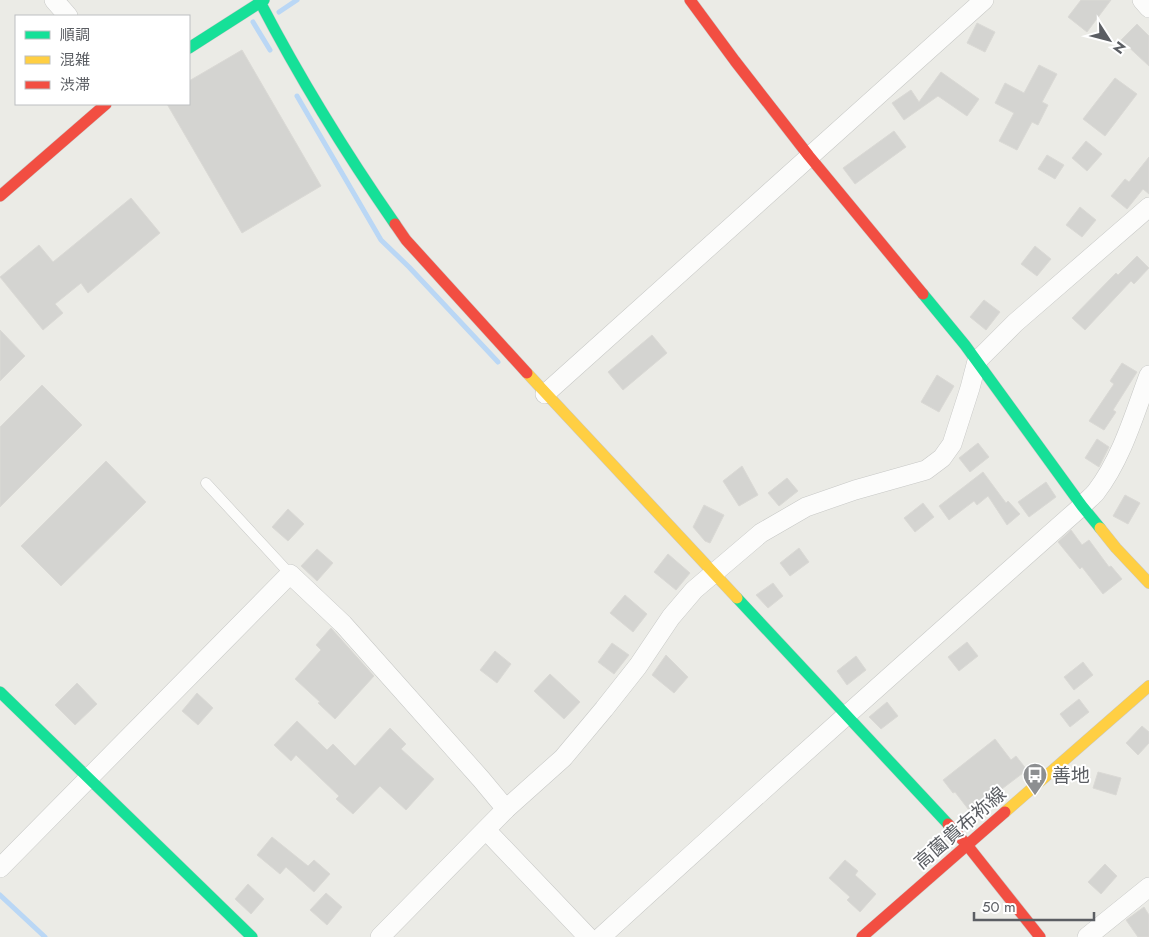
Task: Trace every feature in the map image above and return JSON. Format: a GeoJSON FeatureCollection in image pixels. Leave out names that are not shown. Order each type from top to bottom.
{"type":"FeatureCollection","features":[{"type":"Feature","properties":{"kind":"street"},"geometry":{"type":"LineString","coordinates":[[54,0],[67,15]]}},
{"type":"Feature","properties":{"kind":"street"},"geometry":{"type":"LineString","coordinates":[[690,0],[734,61],[809,156],[965,345],[1082,506],[1116,548],[1149,583]]}},
{"type":"Feature","properties":{"kind":"street"},"geometry":{"type":"LineString","coordinates":[[545,394],[984,0]]}},
{"type":"Feature","properties":{"kind":"street"},"geometry":{"type":"LineString","coordinates":[[1142,0],[1149,8]]}},
{"type":"Feature","properties":{"kind":"street"},"geometry":{"type":"LineString","coordinates":[[190,47],[261,1],[286,52],[369,187],[406,240],[545,394],[848,715],[967,845],[1040,937]]}},
{"type":"Feature","properties":{"kind":"street"},"geometry":{"type":"LineString","coordinates":[[0,196],[105,105]]}},
{"type":"Feature","properties":{"kind":"street"},"geometry":{"type":"LineString","coordinates":[[380,937],[506,809],[562,758],[638,666],[671,617],[694,590],[761,533],[806,508],[855,490],[926,470],[942,458],[952,444],[977,361],[1015,323],[1149,207]]}},
{"type":"Feature","properties":{"kind":"street"},"geometry":{"type":"LineString","coordinates":[[601,937],[1095,493],[1112,467],[1120,450],[1149,375]]}},
{"type":"Feature","properties":{"kind":"street"},"geometry":{"type":"LineString","coordinates":[[0,868],[290,574],[343,624],[506,809]]}},
{"type":"Feature","properties":{"kind":"street","name":"高薗貴布祢線"},"geometry":{"type":"LineString","coordinates":[[862,937],[1149,686]]}},
{"type":"Feature","properties":{"kind":"street"},"geometry":{"type":"LineString","coordinates":[[0,692],[252,937]]}},
{"type":"Feature","properties":{"kind":"street"},"geometry":{"type":"LineString","coordinates":[[486,830],[588,937]]}},
{"type":"Feature","properties":{"kind":"street"},"geometry":{"type":"LineString","coordinates":[[1087,937],[1149,887]]}},
{"type":"Feature","properties":{"kind":"lane"},"geometry":{"type":"LineString","coordinates":[[206,483],[290,574]]}},
{"type":"Feature","properties":{"kind":"building"},"geometry":{"type":"Polygon","coordinates":[[[1081,0],[1111,0],[1087,32],[1068,17],[1081,0]]]}},
{"type":"Feature","properties":{"kind":"building"},"geometry":{"type":"Polygon","coordinates":[[[977,23],[995,32],[985,52],[967,43],[977,23]]]}},
{"type":"Feature","properties":{"kind":"building"},"geometry":{"type":"Polygon","coordinates":[[[1137,24],[1149,36],[1149,66],[1121,40],[1137,24]]]}},
{"type":"Feature","properties":{"kind":"building"},"geometry":{"type":"Polygon","coordinates":[[[242,50],[321,186],[242,233],[168,105],[190,105],[190,80],[242,50]]]}},
{"type":"Feature","properties":{"kind":"building"},"geometry":{"type":"Polygon","coordinates":[[[1039,65],[1057,74],[1042,102],[1048,105],[1038,125],[1032,122],[1017,150],[999,141],[1014,113],[995,103],[1005,83],[1024,93],[1039,65]]]}},
{"type":"Feature","properties":{"kind":"building"},"geometry":{"type":"Polygon","coordinates":[[[941,72],[979,99],[967,116],[938,96],[904,120],[892,103],[911,90],[919,102],[941,72]]]}},
{"type":"Feature","properties":{"kind":"building"},"geometry":{"type":"Polygon","coordinates":[[[1115,78],[1137,94],[1105,136],[1083,119],[1115,78]]]}},
{"type":"Feature","properties":{"kind":"building"},"geometry":{"type":"Polygon","coordinates":[[[894,131],[906,147],[855,184],[843,168],[894,131]]]}},
{"type":"Feature","properties":{"kind":"building"},"geometry":{"type":"Polygon","coordinates":[[[1086,141],[1102,154],[1087,171],[1072,158],[1086,141]]]}},
{"type":"Feature","properties":{"kind":"building"},"geometry":{"type":"Polygon","coordinates":[[[1047,155],[1064,165],[1055,179],[1038,169],[1047,155]]]}},
{"type":"Feature","properties":{"kind":"building"},"geometry":{"type":"Polygon","coordinates":[[[1149,157],[1149,194],[1143,189],[1127,209],[1111,196],[1125,179],[1129,182],[1149,157]]]}},
{"type":"Feature","properties":{"kind":"building"},"geometry":{"type":"Polygon","coordinates":[[[131,198],[160,233],[88,293],[81,283],[55,304],[63,313],[43,330],[0,277],[39,245],[53,262],[131,198]]]}},
{"type":"Feature","properties":{"kind":"building"},"geometry":{"type":"Polygon","coordinates":[[[1080,207],[1096,220],[1082,237],[1066,225],[1080,207]]]}},
{"type":"Feature","properties":{"kind":"building"},"geometry":{"type":"Polygon","coordinates":[[[1035,246],[1051,259],[1037,276],[1021,264],[1035,246]]]}},
{"type":"Feature","properties":{"kind":"building"},"geometry":{"type":"Polygon","coordinates":[[[1137,256],[1149,268],[1134,284],[1131,281],[1085,330],[1072,318],[1116,273],[1118,275],[1137,256]]]}},
{"type":"Feature","properties":{"kind":"building"},"geometry":{"type":"Polygon","coordinates":[[[984,300],[1000,312],[986,330],[970,317],[984,300]]]}},
{"type":"Feature","properties":{"kind":"building"},"geometry":{"type":"Polygon","coordinates":[[[0,330],[25,356],[0,381],[0,330]]]}},
{"type":"Feature","properties":{"kind":"building"},"geometry":{"type":"Polygon","coordinates":[[[652,335],[667,353],[623,390],[608,372],[652,335]]]}},
{"type":"Feature","properties":{"kind":"building"},"geometry":{"type":"Polygon","coordinates":[[[1122,363],[1137,372],[1113,410],[1116,412],[1104,430],[1089,421],[1114,384],[1110,381],[1122,363]]]}},
{"type":"Feature","properties":{"kind":"building"},"geometry":{"type":"Polygon","coordinates":[[[937,375],[954,386],[939,412],[921,402],[937,375]]]}},
{"type":"Feature","properties":{"kind":"building"},"geometry":{"type":"Polygon","coordinates":[[[42,385],[82,425],[0,507],[0,427],[42,385]]]}},
{"type":"Feature","properties":{"kind":"building"},"geometry":{"type":"Polygon","coordinates":[[[1097,439],[1109,447],[1099,467],[1085,458],[1097,439]]]}},
{"type":"Feature","properties":{"kind":"building"},"geometry":{"type":"Polygon","coordinates":[[[978,443],[989,457],[970,472],[959,458],[978,443]]]}},
{"type":"Feature","properties":{"kind":"building"},"geometry":{"type":"Polygon","coordinates":[[[106,461],[146,502],[61,586],[21,546],[106,461]]]}},
{"type":"Feature","properties":{"kind":"building"},"geometry":{"type":"Polygon","coordinates":[[[742,466],[758,495],[739,506],[723,481],[742,466]]]}},
{"type":"Feature","properties":{"kind":"building"},"geometry":{"type":"Polygon","coordinates":[[[983,472],[1006,503],[1008,501],[1020,514],[1007,525],[988,496],[977,505],[974,501],[949,520],[939,506],[983,472]]]}},
{"type":"Feature","properties":{"kind":"building"},"geometry":{"type":"Polygon","coordinates":[[[787,478],[798,491],[779,506],[768,493],[787,478]]]}},
{"type":"Feature","properties":{"kind":"building"},"geometry":{"type":"Polygon","coordinates":[[[1046,482],[1056,497],[1029,517],[1018,502],[1046,482]]]}},
{"type":"Feature","properties":{"kind":"building"},"geometry":{"type":"Polygon","coordinates":[[[1125,495],[1140,503],[1128,524],[1113,516],[1125,495]]]}},
{"type":"Feature","properties":{"kind":"building"},"geometry":{"type":"Polygon","coordinates":[[[923,503],[934,517],[915,532],[904,518],[923,503]]]}},
{"type":"Feature","properties":{"kind":"building"},"geometry":{"type":"Polygon","coordinates":[[[704,505],[724,515],[710,543],[705,541],[693,527],[704,505]]]}},
{"type":"Feature","properties":{"kind":"building"},"geometry":{"type":"Polygon","coordinates":[[[288,509],[304,524],[288,541],[272,527],[288,509]]]}},
{"type":"Feature","properties":{"kind":"building"},"geometry":{"type":"Polygon","coordinates":[[[1071,530],[1082,545],[1089,540],[1109,567],[1111,566],[1122,579],[1103,594],[1082,567],[1080,569],[1058,542],[1071,530]]]}},
{"type":"Feature","properties":{"kind":"building"},"geometry":{"type":"Polygon","coordinates":[[[799,548],[809,562],[790,576],[780,563],[799,548]]]}},
{"type":"Feature","properties":{"kind":"building"},"geometry":{"type":"Polygon","coordinates":[[[317,549],[333,563],[317,581],[301,566],[317,549]]]}},
{"type":"Feature","properties":{"kind":"building"},"geometry":{"type":"Polygon","coordinates":[[[668,554],[690,573],[676,590],[654,572],[668,554]]]}},
{"type":"Feature","properties":{"kind":"building"},"geometry":{"type":"Polygon","coordinates":[[[773,583],[783,596],[768,608],[756,595],[773,583]]]}},
{"type":"Feature","properties":{"kind":"building"},"geometry":{"type":"Polygon","coordinates":[[[625,595],[647,614],[633,632],[610,613],[625,595]]]}},
{"type":"Feature","properties":{"kind":"building"},"geometry":{"type":"Polygon","coordinates":[[[331,628],[374,676],[335,719],[295,679],[321,650],[316,645],[331,628]]]}},
{"type":"Feature","properties":{"kind":"building"},"geometry":{"type":"Polygon","coordinates":[[[967,642],[978,656],[959,671],[948,657],[967,642]]]}},
{"type":"Feature","properties":{"kind":"building"},"geometry":{"type":"Polygon","coordinates":[[[612,643],[629,655],[614,674],[598,662],[612,643]]]}},
{"type":"Feature","properties":{"kind":"building"},"geometry":{"type":"Polygon","coordinates":[[[495,651],[511,664],[497,683],[480,670],[495,651]]]}},
{"type":"Feature","properties":{"kind":"building"},"geometry":{"type":"Polygon","coordinates":[[[666,655],[688,677],[674,693],[652,675],[666,655]]]}},
{"type":"Feature","properties":{"kind":"building"},"geometry":{"type":"Polygon","coordinates":[[[856,656],[866,670],[847,685],[837,671],[856,656]]]}},
{"type":"Feature","properties":{"kind":"building"},"geometry":{"type":"Polygon","coordinates":[[[1083,662],[1093,675],[1074,690],[1064,677],[1083,662]]]}},
{"type":"Feature","properties":{"kind":"building"},"geometry":{"type":"Polygon","coordinates":[[[550,674],[580,702],[564,719],[534,691],[550,674]]]}},
{"type":"Feature","properties":{"kind":"building"},"geometry":{"type":"Polygon","coordinates":[[[77,683],[97,704],[75,725],[55,705],[77,683]]]}},
{"type":"Feature","properties":{"kind":"building"},"geometry":{"type":"Polygon","coordinates":[[[197,693],[213,708],[198,725],[182,711],[197,693]]]}},
{"type":"Feature","properties":{"kind":"building"},"geometry":{"type":"Polygon","coordinates":[[[1079,699],[1089,712],[1070,727],[1060,714],[1079,699]]]}},
{"type":"Feature","properties":{"kind":"building"},"geometry":{"type":"Polygon","coordinates":[[[887,702],[898,716],[881,729],[869,717],[887,702]]]}},
{"type":"Feature","properties":{"kind":"building"},"geometry":{"type":"Polygon","coordinates":[[[297,721],[327,750],[333,744],[355,766],[390,728],[406,744],[401,749],[434,779],[406,810],[380,786],[353,814],[336,799],[339,796],[296,755],[291,761],[274,745],[297,721]]]}},
{"type":"Feature","properties":{"kind":"building"},"geometry":{"type":"Polygon","coordinates":[[[1142,726],[1149,732],[1149,743],[1138,755],[1126,743],[1142,726]]]}},
{"type":"Feature","properties":{"kind":"building"},"geometry":{"type":"Polygon","coordinates":[[[995,739],[1011,760],[1016,756],[1027,770],[972,814],[943,780],[995,739]]]}},
{"type":"Feature","properties":{"kind":"building"},"geometry":{"type":"Polygon","coordinates":[[[1098,772],[1121,778],[1116,795],[1093,788],[1098,772]]]}},
{"type":"Feature","properties":{"kind":"building"},"geometry":{"type":"Polygon","coordinates":[[[272,837],[308,866],[314,860],[330,874],[314,892],[286,867],[280,874],[257,855],[272,837]]]}},
{"type":"Feature","properties":{"kind":"building"},"geometry":{"type":"Polygon","coordinates":[[[845,860],[858,871],[855,875],[876,894],[860,912],[847,900],[850,897],[829,878],[845,860]]]}},
{"type":"Feature","properties":{"kind":"building"},"geometry":{"type":"Polygon","coordinates":[[[1105,864],[1117,876],[1101,894],[1088,882],[1105,864]]]}},
{"type":"Feature","properties":{"kind":"building"},"geometry":{"type":"Polygon","coordinates":[[[248,884],[264,899],[251,914],[235,899],[248,884]]]}},
{"type":"Feature","properties":{"kind":"building"},"geometry":{"type":"Polygon","coordinates":[[[326,893],[342,907],[327,925],[310,910],[326,893]]]}},
{"type":"Feature","properties":{"kind":"building"},"geometry":{"type":"Polygon","coordinates":[[[1144,907],[1149,915],[1149,937],[1138,937],[1126,920],[1144,907]]]}},
{"type":"Feature","properties":{"kind":"waterway"},"geometry":{"type":"LineString","coordinates":[[279,12],[297,0]]}},
{"type":"Feature","properties":{"kind":"waterway"},"geometry":{"type":"LineString","coordinates":[[253,22],[270,50]]}},
{"type":"Feature","properties":{"kind":"waterway"},"geometry":{"type":"LineString","coordinates":[[297,96],[381,240],[409,267],[498,362]]}},
{"type":"Feature","properties":{"kind":"waterway"},"geometry":{"type":"LineString","coordinates":[[0,895],[45,937]]}},
{"type":"Feature","properties":{"kind":"traffic: fast"},"geometry":{"type":"LineString","coordinates":[[259,0],[323,114],[395,224]]}},
{"type":"Feature","properties":{"kind":"traffic: fast"},"geometry":{"type":"LineString","coordinates":[[190,47],[264,0]]}},
{"type":"Feature","properties":{"kind":"traffic: fast"},"geometry":{"type":"LineString","coordinates":[[923,294],[965,345],[1100,528]]}},
{"type":"Feature","properties":{"kind":"traffic: fast"},"geometry":{"type":"LineString","coordinates":[[737,598],[948,824]]}},
{"type":"Feature","properties":{"kind":"traffic: fast"},"geometry":{"type":"LineString","coordinates":[[0,692],[252,937]]}},
{"type":"Feature","properties":{"kind":"traffic: slow"},"geometry":{"type":"LineString","coordinates":[[527,373],[737,598]]}},
{"type":"Feature","properties":{"kind":"traffic: slow"},"geometry":{"type":"LineString","coordinates":[[1100,528],[1149,583]]}},
{"type":"Feature","properties":{"kind":"traffic: slow"},"geometry":{"type":"LineString","coordinates":[[1005,812],[1149,686]]}},
{"type":"Feature","properties":{"kind":"traffic: jam"},"geometry":{"type":"LineString","coordinates":[[690,0],[809,156],[923,294]]}},
{"type":"Feature","properties":{"kind":"traffic: jam"},"geometry":{"type":"LineString","coordinates":[[0,196],[105,105]]}},
{"type":"Feature","properties":{"kind":"traffic: jam"},"geometry":{"type":"LineString","coordinates":[[395,224],[406,240],[527,373]]}},
{"type":"Feature","properties":{"kind":"traffic: jam"},"geometry":{"type":"LineString","coordinates":[[862,937],[1005,812]]}},
{"type":"Feature","properties":{"kind":"traffic: jam"},"geometry":{"type":"LineString","coordinates":[[948,824],[1040,937]]}},
{"type":"Feature","properties":{"kind":"place","name":"善地"},"geometry":{"type":"Point","coordinates":[1035,796]}}]}
